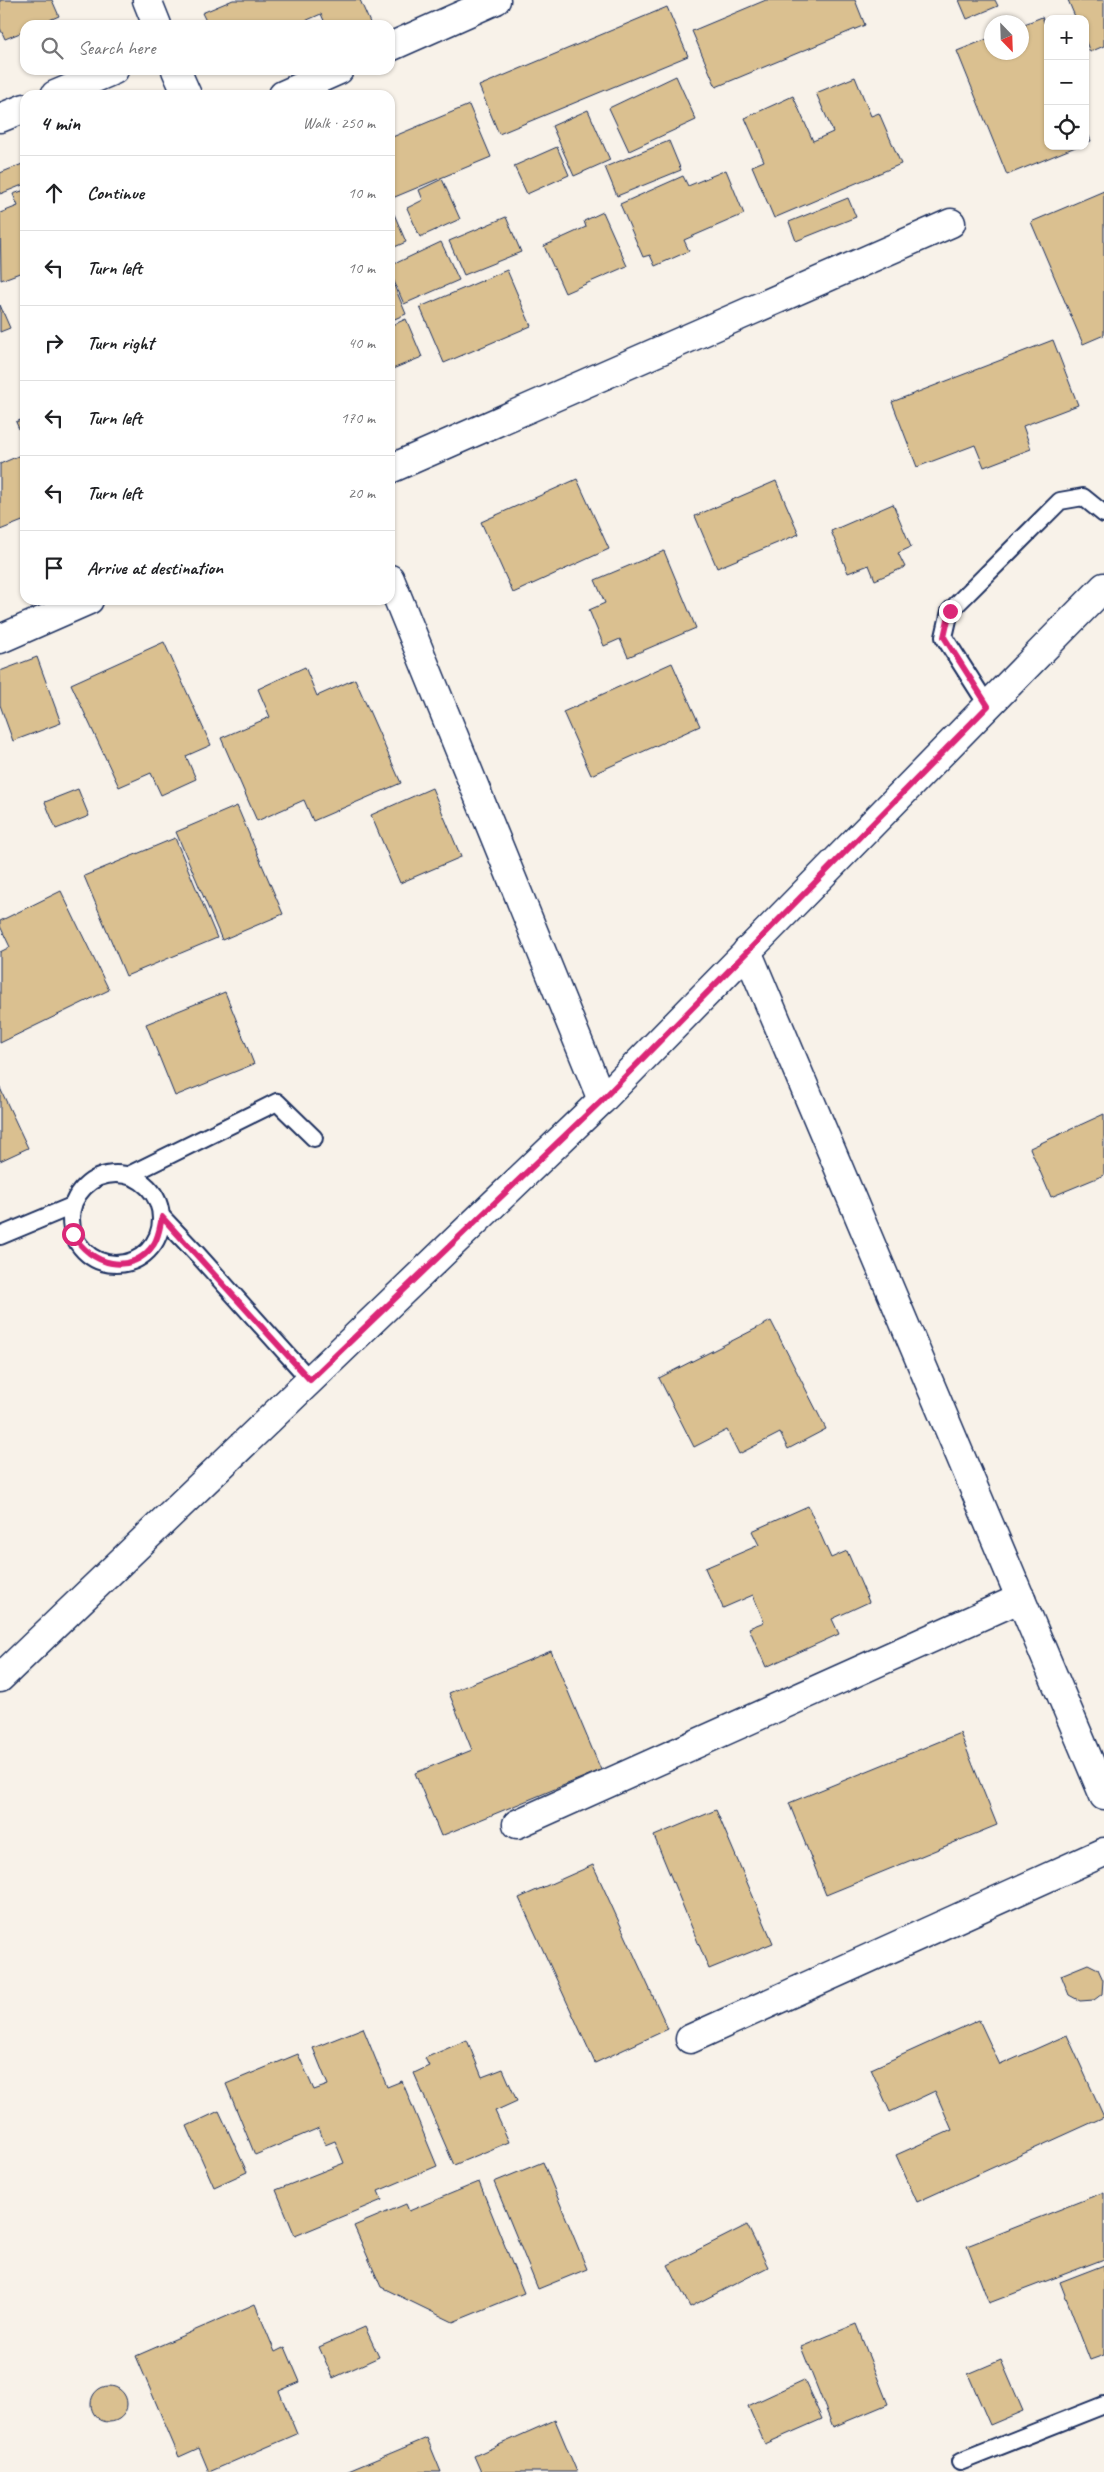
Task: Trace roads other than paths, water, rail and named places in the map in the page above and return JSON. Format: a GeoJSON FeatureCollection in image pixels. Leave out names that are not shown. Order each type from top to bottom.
{"type":"FeatureCollection","features":[{"type":"Feature","properties":{"kind":"street"},"geometry":{"type":"LineString","coordinates":[[147,0],[155,20]]}},
{"type":"Feature","properties":{"kind":"street"},"geometry":{"type":"LineString","coordinates":[[395,44],[455,8],[496,0]]}},
{"type":"Feature","properties":{"kind":"street"},"geometry":{"type":"LineString","coordinates":[[67,90],[102,75]]}},
{"type":"Feature","properties":{"kind":"street"},"geometry":{"type":"LineString","coordinates":[[178,75],[185,90]]}},
{"type":"Feature","properties":{"kind":"street"},"geometry":{"type":"LineString","coordinates":[[294,90],[328,75]]}},
{"type":"Feature","properties":{"kind":"street"},"geometry":{"type":"LineString","coordinates":[[0,118],[20,110]]}},
{"type":"Feature","properties":{"kind":"street"},"geometry":{"type":"LineString","coordinates":[[395,467],[951,223]]}},
{"type":"Feature","properties":{"kind":"street"},"geometry":{"type":"LineString","coordinates":[[0,1678],[602,1100],[1104,587]]}},
{"type":"Feature","properties":{"kind":"street"},"geometry":{"type":"LineString","coordinates":[[395,591],[602,1100]]}},
{"type":"Feature","properties":{"kind":"street"},"geometry":{"type":"LineString","coordinates":[[0,639],[78,605]]}},
{"type":"Feature","properties":{"kind":"street"},"geometry":{"type":"LineString","coordinates":[[747,951],[1104,1796]]}},
{"type":"Feature","properties":{"kind":"street"},"geometry":{"type":"LineString","coordinates":[[517,1824],[1021,1598]]}},
{"type":"Feature","properties":{"kind":"street"},"geometry":{"type":"LineString","coordinates":[[690,2039],[1104,1852]]}},
{"type":"Feature","properties":{"kind":"lane"},"geometry":{"type":"LineString","coordinates":[[988,706],[944,637],[950,611],[1060,501],[1083,497],[1104,514]]}},
{"type":"Feature","properties":{"kind":"lane"},"geometry":{"type":"LineString","coordinates":[[129,1175],[277,1102],[314,1138]]}},
{"type":"Feature","properties":{"kind":"lane"},"geometry":{"type":"LineString","coordinates":[[129,1175],[142,1182],[152,1191],[159,1204],[162,1217],[159,1231],[154,1244],[144,1254],[131,1261],[110,1263],[90,1256],[80,1246],[73,1234],[70,1220],[72,1206],[78,1193],[88,1183],[100,1176],[129,1175]]}},
{"type":"Feature","properties":{"kind":"lane"},"geometry":{"type":"LineString","coordinates":[[0,1236],[72,1206]]}},
{"type":"Feature","properties":{"kind":"lane"},"geometry":{"type":"LineString","coordinates":[[162,1217],[310,1380]]}},
{"type":"Feature","properties":{"kind":"lane"},"geometry":{"type":"LineString","coordinates":[[960,2462],[1104,2405]]}}]}
